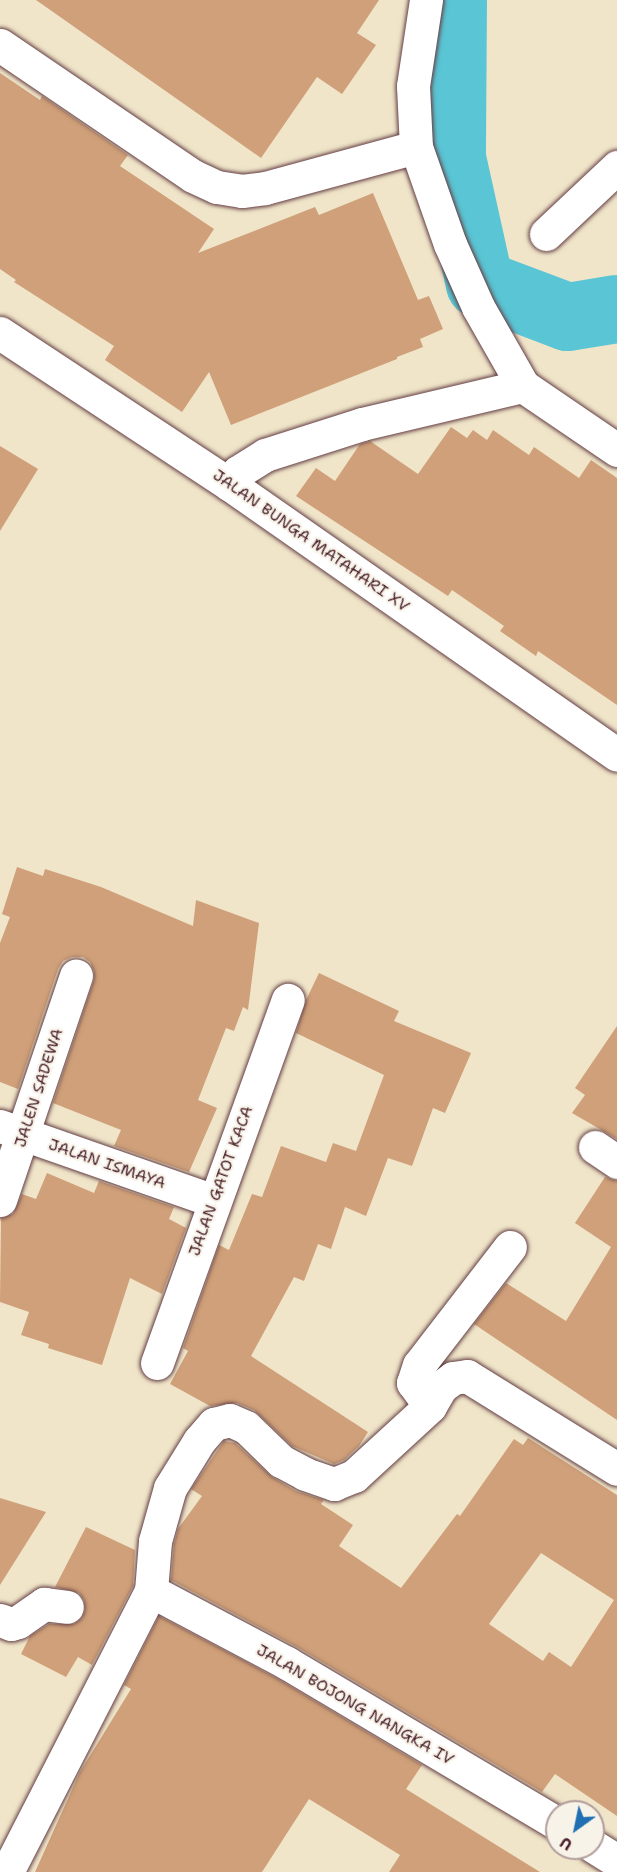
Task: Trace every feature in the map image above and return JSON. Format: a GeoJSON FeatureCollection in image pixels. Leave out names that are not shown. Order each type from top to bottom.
{"type":"FeatureCollection","features":[{"type":"Feature","properties":{"kind":"street"},"geometry":{"type":"LineString","coordinates":[[426,0],[413,86],[416,147],[450,244],[478,307],[523,386],[617,450]]}},
{"type":"Feature","properties":{"kind":"street"},"geometry":{"type":"LineString","coordinates":[[0,45],[193,176],[217,187],[242,192],[264,188],[416,147]]}},
{"type":"Feature","properties":{"kind":"street"},"geometry":{"type":"LineString","coordinates":[[546,234],[617,167]]}},
{"type":"Feature","properties":{"kind":"street","name":"JALAN BUNGA MATAHARI XV"},"geometry":{"type":"LineString","coordinates":[[0,333],[229,483],[617,755]]}},
{"type":"Feature","properties":{"kind":"street"},"geometry":{"type":"LineString","coordinates":[[229,483],[238,472],[265,455],[362,424],[523,386]]}},
{"type":"Feature","properties":{"kind":"street","name":"JALEN SADEWA"},"geometry":{"type":"LineString","coordinates":[[0,1200],[12,1130],[76,975]]}},
{"type":"Feature","properties":{"kind":"street","name":"JALAN GATOT KACA"},"geometry":{"type":"LineString","coordinates":[[157,1363],[288,1000]]}},
{"type":"Feature","properties":{"kind":"street","name":"JALAN ISMAYA"},"geometry":{"type":"LineString","coordinates":[[12,1130],[214,1201]]}},
{"type":"Feature","properties":{"kind":"street"},"geometry":{"type":"LineString","coordinates":[[430,1406],[413,1383],[419,1365],[510,1247]]}},
{"type":"Feature","properties":{"kind":"street"},"geometry":{"type":"LineString","coordinates":[[7,1872],[151,1591],[155,1541],[170,1488],[199,1441],[214,1424],[230,1420],[246,1427],[280,1461],[305,1474],[334,1484],[354,1476],[430,1406],[441,1387],[453,1378],[467,1376],[617,1469]]}},
{"type":"Feature","properties":{"kind":"street","name":"JALAN BOJONG NANGKA IV"},"geometry":{"type":"LineString","coordinates":[[151,1591],[287,1663],[545,1816]]}},
{"type":"Feature","properties":{"kind":"street"},"geometry":{"type":"LineString","coordinates":[[0,1620],[11,1624],[18,1622],[44,1604],[68,1607]]}},
{"type":"Feature","properties":{"kind":"building"},"geometry":{"type":"Polygon","coordinates":[[[36,0],[379,0],[357,33],[376,45],[342,94],[317,77],[261,158],[36,0]]]}},
{"type":"Feature","properties":{"kind":"building"},"geometry":{"type":"Polygon","coordinates":[[[0,73],[40,100],[42,96],[128,155],[120,166],[214,229],[198,253],[315,207],[319,215],[373,193],[418,300],[429,296],[443,329],[420,339],[423,347],[397,357],[397,359],[231,425],[209,372],[182,412],[105,360],[114,346],[14,282],[16,280],[0,269],[0,73]]]}},
{"type":"Feature","properties":{"kind":"building"},"geometry":{"type":"Polygon","coordinates":[[[451,427],[467,438],[473,430],[487,440],[493,430],[529,455],[534,447],[579,478],[591,460],[617,478],[617,705],[538,651],[536,656],[500,631],[504,626],[452,590],[448,596],[296,496],[316,468],[335,481],[360,444],[370,441],[418,474],[451,427]]]}},
{"type":"Feature","properties":{"kind":"building"},"geometry":{"type":"Polygon","coordinates":[[[0,446],[38,469],[0,531],[0,446]]]}},
{"type":"Feature","properties":{"kind":"building"},"geometry":{"type":"Polygon","coordinates":[[[17,867],[43,876],[45,869],[101,887],[193,926],[196,900],[259,923],[248,1010],[243,1007],[234,1031],[226,1028],[198,1100],[217,1108],[189,1172],[114,1146],[121,1130],[53,1103],[94,980],[94,971],[90,962],[83,957],[72,957],[63,961],[58,969],[18,1089],[0,1082],[0,943],[10,917],[2,914],[17,867]]]}},
{"type":"Feature","properties":{"kind":"building"},"geometry":{"type":"Polygon","coordinates":[[[319,973],[399,1011],[394,1021],[471,1053],[445,1113],[433,1108],[412,1166],[388,1158],[366,1216],[345,1207],[331,1249],[318,1244],[304,1281],[294,1277],[251,1356],[368,1432],[359,1446],[344,1460],[334,1464],[292,1446],[254,1410],[237,1403],[210,1406],[170,1384],[188,1351],[183,1348],[219,1245],[229,1250],[252,1194],[262,1197],[281,1146],[326,1162],[333,1143],[356,1151],[384,1075],[296,1033],[306,1000],[319,973]]]}},
{"type":"Feature","properties":{"kind":"building"},"geometry":{"type":"Polygon","coordinates":[[[617,1026],[617,1139],[572,1113],[585,1095],[575,1088],[617,1026]]]}},
{"type":"Feature","properties":{"kind":"building"},"geometry":{"type":"Polygon","coordinates":[[[47,1173],[94,1193],[99,1181],[174,1207],[169,1219],[186,1228],[162,1294],[130,1278],[102,1365],[48,1348],[49,1344],[21,1335],[29,1312],[0,1302],[1,1218],[13,1214],[22,1194],[36,1199],[47,1173]]]}},
{"type":"Feature","properties":{"kind":"building"},"geometry":{"type":"Polygon","coordinates":[[[605,1177],[617,1181],[617,1420],[474,1324],[506,1283],[566,1321],[611,1247],[575,1223],[605,1177]]]}},
{"type":"Feature","properties":{"kind":"building"},"geometry":{"type":"Polygon","coordinates":[[[528,1438],[617,1495],[617,1816],[605,1808],[605,1800],[593,1800],[555,1774],[542,1792],[297,1647],[171,1580],[174,1544],[178,1529],[202,1496],[191,1489],[224,1441],[235,1443],[272,1477],[296,1491],[324,1500],[321,1504],[353,1525],[339,1546],[401,1588],[457,1514],[460,1516],[514,1439],[523,1445],[528,1438]],[[541,1553],[489,1624],[543,1661],[549,1652],[571,1667],[614,1600],[541,1553]]]}},
{"type":"Feature","properties":{"kind":"building"},"geometry":{"type":"Polygon","coordinates":[[[0,1498],[46,1512],[0,1585],[0,1498]]]}},
{"type":"Feature","properties":{"kind":"building"},"geometry":{"type":"Polygon","coordinates":[[[86,1527],[135,1550],[133,1586],[92,1665],[78,1657],[66,1677],[21,1654],[30,1636],[49,1624],[74,1624],[82,1618],[85,1610],[84,1600],[79,1593],[55,1587],[86,1527]]]}},
{"type":"Feature","properties":{"kind":"building"},"geometry":{"type":"Polygon","coordinates":[[[159,1616],[278,1679],[422,1765],[406,1789],[540,1872],[389,1872],[400,1855],[309,1799],[262,1872],[35,1872],[80,1772],[131,1689],[124,1685],[159,1616]]]}},
{"type":"Feature","properties":{"kind":"waterway"},"geometry":{"type":"LineString","coordinates":[[453,0],[452,158],[480,284],[568,317],[617,309]]}}]}
